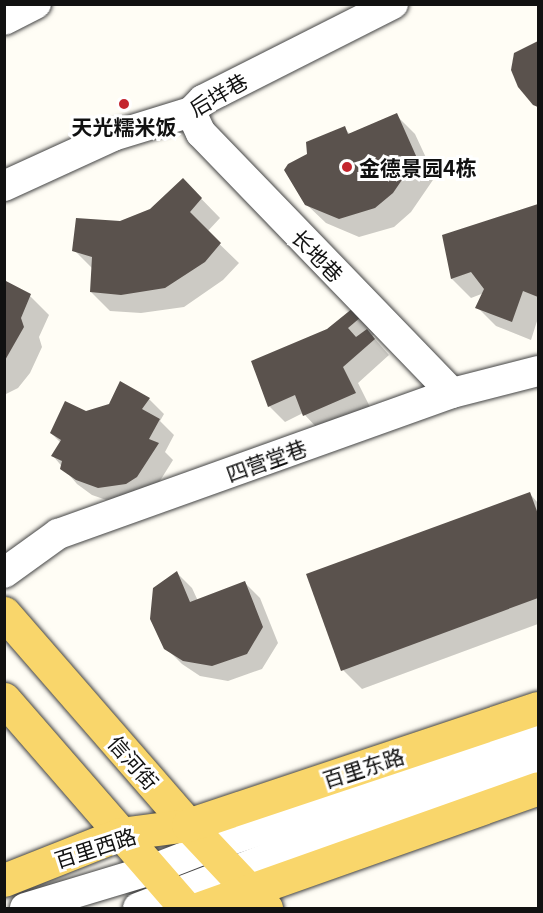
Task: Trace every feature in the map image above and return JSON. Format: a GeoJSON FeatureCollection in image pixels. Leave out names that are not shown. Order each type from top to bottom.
{"type":"FeatureCollection","features":[{"type":"Feature","properties":{"kind":"main road","name":"信河街"},"geometry":{"type":"LineString","coordinates":[[4,613],[199,836],[250,890]]}},
{"type":"Feature","properties":{"kind":"main road"},"geometry":{"type":"LineString","coordinates":[[4,699],[151,870],[187,905],[250,890],[538,783]]}},
{"type":"Feature","properties":{"kind":"main road","name":"百里东路"},"geometry":{"type":"LineString","coordinates":[[199,836],[538,708]]}},
{"type":"Feature","properties":{"kind":"main road","name":"百里西路"},"geometry":{"type":"LineString","coordinates":[[4,880],[120,834],[199,836]]}},
{"type":"Feature","properties":{"kind":"street"},"geometry":{"type":"LineString","coordinates":[[4,20],[36,4]]}},
{"type":"Feature","properties":{"kind":"street","name":"后垟巷"},"geometry":{"type":"LineString","coordinates":[[4,186],[112,136],[191,112],[202,100],[393,4]]}},
{"type":"Feature","properties":{"kind":"street","name":"长地巷"},"geometry":{"type":"LineString","coordinates":[[191,112],[201,133],[452,393]]}},
{"type":"Feature","properties":{"kind":"street","name":"四营堂巷"},"geometry":{"type":"LineString","coordinates":[[4,573],[58,534],[452,393],[538,371]]}},
{"type":"Feature","properties":{"kind":"street"},"geometry":{"type":"LineString","coordinates":[[25,909],[151,870],[199,836],[538,736]]}},
{"type":"Feature","properties":{"kind":"street"},"geometry":{"type":"LineString","coordinates":[[138,909],[187,905]]}},
{"type":"Feature","properties":{"kind":"building"},"geometry":{"type":"Polygon","coordinates":[[[538,41],[538,107],[533,105],[518,87],[511,70],[514,53],[538,41]]]}},
{"type":"Feature","properties":{"kind":"building","name":"金德景园4栋"},"geometry":{"type":"Polygon","coordinates":[[[397,113],[417,158],[393,193],[375,208],[339,219],[305,205],[284,170],[288,164],[307,154],[306,142],[345,126],[348,134],[397,113]]]}},
{"type":"Feature","properties":{"kind":"building"},"geometry":{"type":"Polygon","coordinates":[[[183,178],[202,198],[190,212],[221,243],[205,262],[165,288],[121,295],[90,292],[92,257],[72,251],[76,218],[120,221],[150,209],[183,178]]]}},
{"type":"Feature","properties":{"kind":"building"},"geometry":{"type":"Polygon","coordinates":[[[538,204],[538,297],[523,291],[512,322],[475,308],[484,289],[471,272],[451,279],[442,235],[538,204]]]}},
{"type":"Feature","properties":{"kind":"building"},"geometry":{"type":"Polygon","coordinates":[[[4,280],[31,294],[21,318],[24,327],[4,362],[4,280]]]}},
{"type":"Feature","properties":{"kind":"building"},"geometry":{"type":"Polygon","coordinates":[[[353,308],[361,317],[348,328],[356,337],[367,329],[375,339],[343,367],[356,393],[303,416],[295,395],[268,407],[251,361],[327,329],[353,308]]]}},
{"type":"Feature","properties":{"kind":"building"},"geometry":{"type":"Polygon","coordinates":[[[120,381],[150,398],[142,409],[160,419],[149,439],[159,443],[137,477],[126,484],[98,488],[76,480],[60,469],[62,461],[51,456],[61,440],[50,433],[65,401],[86,411],[109,404],[120,381]]]}},
{"type":"Feature","properties":{"kind":"building"},"geometry":{"type":"Polygon","coordinates":[[[530,492],[538,514],[538,598],[341,671],[306,574],[530,492]]]}},
{"type":"Feature","properties":{"kind":"building"},"geometry":{"type":"Polygon","coordinates":[[[177,571],[190,602],[245,581],[263,627],[247,654],[212,666],[183,661],[164,649],[150,619],[153,588],[177,571]]]}},
{"type":"Feature","properties":{"kind":"place","name":"天光糯米饭"},"geometry":{"type":"Point","coordinates":[124,104]}},
{"type":"Feature","properties":{"kind":"place","name":"金德景园4栋"},"geometry":{"type":"Point","coordinates":[347,167]}}]}
